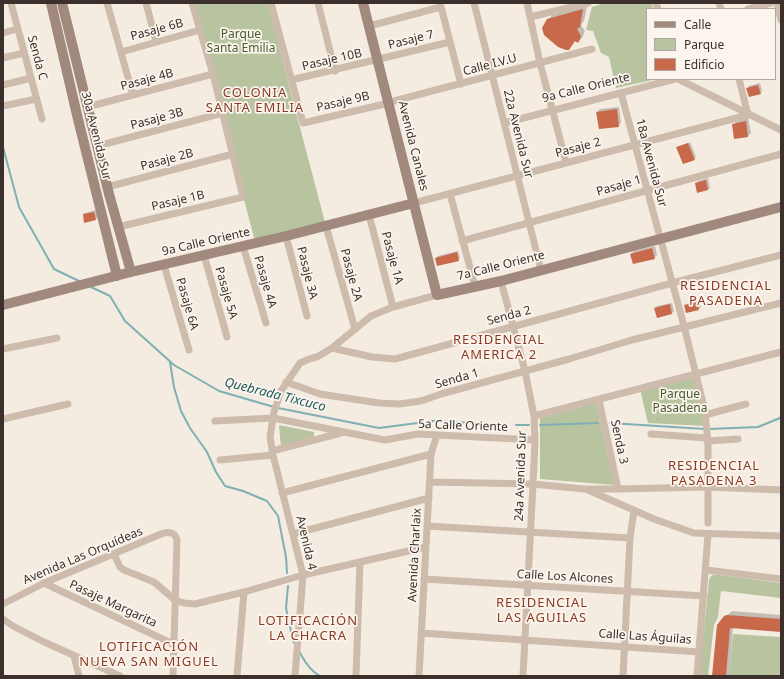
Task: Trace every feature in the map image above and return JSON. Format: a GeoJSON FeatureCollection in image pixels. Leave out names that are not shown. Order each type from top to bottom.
{"type":"FeatureCollection","features":[{"type":"Feature","properties":{"kind":"street","name":"Senda C"},"geometry":{"type":"LineString","coordinates":[[12,3],[17,29],[42,119]]}},
{"type":"Feature","properties":{"kind":"street","name":"30a Avenida Sur"},"geometry":{"type":"LineString","coordinates":[[51,3],[117,276]]}},
{"type":"Feature","properties":{"kind":"street","name":"30a Avenida Sur"},"geometry":{"type":"LineString","coordinates":[[62,3],[107,187],[131,272]]}},
{"type":"Feature","properties":{"kind":"street"},"geometry":{"type":"LineString","coordinates":[[107,3],[133,95]]}},
{"type":"Feature","properties":{"kind":"street"},"geometry":{"type":"LineString","coordinates":[[146,3],[156,42]]}},
{"type":"Feature","properties":{"kind":"street"},"geometry":{"type":"LineString","coordinates":[[192,3],[213,74],[233,154]]}},
{"type":"Feature","properties":{"kind":"street"},"geometry":{"type":"LineString","coordinates":[[271,3],[291,80]]}},
{"type":"Feature","properties":{"kind":"street"},"geometry":{"type":"LineString","coordinates":[[318,3],[335,71]]}},
{"type":"Feature","properties":{"kind":"street","name":"Avenida Canales"},"geometry":{"type":"LineString","coordinates":[[364,3],[378,60],[391,102],[437,295]]}},
{"type":"Feature","properties":{"kind":"street","name":"22a Avenida Sur"},"geometry":{"type":"LineString","coordinates":[[474,3],[541,270]]}},
{"type":"Feature","properties":{"kind":"street"},"geometry":{"type":"LineString","coordinates":[[527,3],[540,63],[566,162]]}},
{"type":"Feature","properties":{"kind":"street"},"geometry":{"type":"LineString","coordinates":[[530,18],[588,3]]}},
{"type":"Feature","properties":{"kind":"street"},"geometry":{"type":"LineString","coordinates":[[752,8],[771,3]]}},
{"type":"Feature","properties":{"kind":"street"},"geometry":{"type":"LineString","coordinates":[[777,3],[781,20]]}},
{"type":"Feature","properties":{"kind":"street"},"geometry":{"type":"LineString","coordinates":[[369,26],[440,5],[461,84]]}},
{"type":"Feature","properties":{"kind":"street"},"geometry":{"type":"LineString","coordinates":[[3,33],[17,29]]}},
{"type":"Feature","properties":{"kind":"street","name":"Pasaje 6B"},"geometry":{"type":"LineString","coordinates":[[121,52],[200,30]]}},
{"type":"Feature","properties":{"kind":"street","name":"Pasaje 7"},"geometry":{"type":"LineString","coordinates":[[378,60],[450,42]]}},
{"type":"Feature","properties":{"kind":"street","name":"Calle I.V.U"},"geometry":{"type":"LineString","coordinates":[[391,102],[592,49]]}},
{"type":"Feature","properties":{"kind":"street"},"geometry":{"type":"LineString","coordinates":[[3,58],[24,53]]}},
{"type":"Feature","properties":{"kind":"street","name":"Pasaje 10B"},"geometry":{"type":"LineString","coordinates":[[291,80],[378,60]]}},
{"type":"Feature","properties":{"kind":"street","name":"Pasaje 4B"},"geometry":{"type":"LineString","coordinates":[[88,107],[213,74]]}},
{"type":"Feature","properties":{"kind":"street"},"geometry":{"type":"LineString","coordinates":[[3,85],[30,78]]}},
{"type":"Feature","properties":{"kind":"street","name":"Pasaje 9B"},"geometry":{"type":"LineString","coordinates":[[291,80],[303,123],[391,102]]}},
{"type":"Feature","properties":{"kind":"street","name":"9a Calle Oriente"},"geometry":{"type":"LineString","coordinates":[[504,123],[672,80]]}},
{"type":"Feature","properties":{"kind":"street"},"geometry":{"type":"LineString","coordinates":[[678,80],[781,130]]}},
{"type":"Feature","properties":{"kind":"street"},"geometry":{"type":"LineString","coordinates":[[739,80],[748,115]]}},
{"type":"Feature","properties":{"kind":"street","name":"18a Avenida Sur"},"geometry":{"type":"LineString","coordinates":[[621,93],[684,326],[705,414],[707,438],[708,523]]}},
{"type":"Feature","properties":{"kind":"street"},"geometry":{"type":"LineString","coordinates":[[3,106],[36,98]]}},
{"type":"Feature","properties":{"kind":"street","name":"Pasaje 3B"},"geometry":{"type":"LineString","coordinates":[[97,146],[223,113]]}},
{"type":"Feature","properties":{"kind":"street","name":"Pasaje 2"},"geometry":{"type":"LineString","coordinates":[[414,203],[748,115]]}},
{"type":"Feature","properties":{"kind":"street","name":"Pasaje 2B"},"geometry":{"type":"LineString","coordinates":[[107,187],[233,154]]}},
{"type":"Feature","properties":{"kind":"street","name":"Pasaje 1B"},"geometry":{"type":"LineString","coordinates":[[118,227],[243,197],[233,154]]}},
{"type":"Feature","properties":{"kind":"street","name":"Pasaje 1"},"geometry":{"type":"LineString","coordinates":[[462,241],[781,154]]}},
{"type":"Feature","properties":{"kind":"street"},"geometry":{"type":"LineString","coordinates":[[93,177],[104,175]]}},
{"type":"Feature","properties":{"kind":"street"},"geometry":{"type":"LineString","coordinates":[[450,194],[475,286]]}},
{"type":"Feature","properties":{"kind":"street","name":"9a Calle Oriente"},"geometry":{"type":"LineString","coordinates":[[3,305],[414,203]]}},
{"type":"Feature","properties":{"kind":"street","name":"7a Calle Oriente"},"geometry":{"type":"LineString","coordinates":[[273,415],[281,391],[300,363],[317,357],[332,348],[371,316],[393,307],[437,295],[501,281],[781,207]]}},
{"type":"Feature","properties":{"kind":"street","name":"Pasaje 1A"},"geometry":{"type":"LineString","coordinates":[[369,215],[393,307]]}},
{"type":"Feature","properties":{"kind":"street","name":"Pasaje 2A"},"geometry":{"type":"LineString","coordinates":[[326,226],[355,329]]}},
{"type":"Feature","properties":{"kind":"street","name":"Pasaje 3A"},"geometry":{"type":"LineString","coordinates":[[286,236],[307,316]]}},
{"type":"Feature","properties":{"kind":"street","name":"Pasaje 4A"},"geometry":{"type":"LineString","coordinates":[[244,246],[266,323]]}},
{"type":"Feature","properties":{"kind":"street","name":"Senda 2"},"geometry":{"type":"LineString","coordinates":[[332,348],[372,358],[395,359],[672,283],[781,255]]}},
{"type":"Feature","properties":{"kind":"street","name":"Pasaje 5A"},"geometry":{"type":"LineString","coordinates":[[204,256],[227,337]]}},
{"type":"Feature","properties":{"kind":"street","name":"Pasaje 6A"},"geometry":{"type":"LineString","coordinates":[[164,265],[189,350]]}},
{"type":"Feature","properties":{"kind":"street","name":"24a Avenida Sur"},"geometry":{"type":"LineString","coordinates":[[501,281],[525,371],[534,416],[535,440],[523,676]]}},
{"type":"Feature","properties":{"kind":"street","name":"Senda 1"},"geometry":{"type":"LineString","coordinates":[[286,382],[320,394],[379,403],[399,404],[421,401],[632,340],[781,303]]}},
{"type":"Feature","properties":{"kind":"street"},"geometry":{"type":"LineString","coordinates":[[3,349],[57,338]]}},
{"type":"Feature","properties":{"kind":"street"},"geometry":{"type":"LineString","coordinates":[[534,416],[781,352]]}},
{"type":"Feature","properties":{"kind":"street","name":"Senda 3"},"geometry":{"type":"LineString","coordinates":[[599,400],[618,489]]}},
{"type":"Feature","properties":{"kind":"street"},"geometry":{"type":"LineString","coordinates":[[3,419],[68,404]]}},
{"type":"Feature","properties":{"kind":"street"},"geometry":{"type":"LineString","coordinates":[[705,414],[746,404]]}},
{"type":"Feature","properties":{"kind":"street","name":"5a Calle Oriente"},"geometry":{"type":"LineString","coordinates":[[215,421],[273,415],[343,433],[385,440],[418,434],[535,440]]}},
{"type":"Feature","properties":{"kind":"street","name":"Avenida 4"},"geometry":{"type":"LineString","coordinates":[[273,415],[270,437],[272,453],[303,575],[295,676]]}},
{"type":"Feature","properties":{"kind":"street"},"geometry":{"type":"LineString","coordinates":[[220,460],[272,453],[343,433]]}},
{"type":"Feature","properties":{"kind":"street"},"geometry":{"type":"LineString","coordinates":[[652,434],[738,439]]}},
{"type":"Feature","properties":{"kind":"street","name":"Avenida Charlaix"},"geometry":{"type":"LineString","coordinates":[[419,676],[431,454],[437,435]]}},
{"type":"Feature","properties":{"kind":"street"},"geometry":{"type":"LineString","coordinates":[[282,493],[431,454]]}},
{"type":"Feature","properties":{"kind":"street"},"geometry":{"type":"LineString","coordinates":[[430,482],[533,484],[584,489],[707,487],[781,490]]}},
{"type":"Feature","properties":{"kind":"street"},"geometry":{"type":"LineString","coordinates":[[584,489],[654,519],[694,533],[781,536]]}},
{"type":"Feature","properties":{"kind":"street"},"geometry":{"type":"LineString","coordinates":[[292,531],[429,498]]}},
{"type":"Feature","properties":{"kind":"street"},"geometry":{"type":"LineString","coordinates":[[623,676],[630,538],[634,510]]}},
{"type":"Feature","properties":{"kind":"street"},"geometry":{"type":"LineString","coordinates":[[427,526],[630,538]]}},
{"type":"Feature","properties":{"kind":"street","name":"Avenida Las Orquídeas"},"geometry":{"type":"LineString","coordinates":[[3,604],[44,583],[164,533],[172,533],[175,535],[177,540],[175,600]]}},
{"type":"Feature","properties":{"kind":"street"},"geometry":{"type":"LineString","coordinates":[[697,676],[708,534]]}},
{"type":"Feature","properties":{"kind":"street"},"geometry":{"type":"LineString","coordinates":[[114,554],[120,567],[124,570],[154,582],[175,600],[195,604],[303,575],[426,547]]}},
{"type":"Feature","properties":{"kind":"street"},"geometry":{"type":"LineString","coordinates":[[356,676],[360,562]]}},
{"type":"Feature","properties":{"kind":"street"},"geometry":{"type":"LineString","coordinates":[[706,570],[781,579]]}},
{"type":"Feature","properties":{"kind":"street","name":"Calle Los Alcones"},"geometry":{"type":"LineString","coordinates":[[424,579],[704,596]]}},
{"type":"Feature","properties":{"kind":"street","name":"Pasaje Margarita"},"geometry":{"type":"LineString","coordinates":[[44,583],[174,644]]}},
{"type":"Feature","properties":{"kind":"street"},"geometry":{"type":"LineString","coordinates":[[237,676],[244,592]]}},
{"type":"Feature","properties":{"kind":"street"},"geometry":{"type":"LineString","coordinates":[[173,676],[175,600]]}},
{"type":"Feature","properties":{"kind":"street"},"geometry":{"type":"LineString","coordinates":[[3,619],[13,626],[74,656],[120,676]]}},
{"type":"Feature","properties":{"kind":"street","name":"Calle Las Águilas"},"geometry":{"type":"LineString","coordinates":[[421,632],[699,652]]}},
{"type":"Feature","properties":{"kind":"street"},"geometry":{"type":"LineString","coordinates":[[74,656],[79,676]]}},
{"type":"Feature","properties":{"kind":"green space","name":"Parque Santa Emilia"},"geometry":{"type":"Polygon","coordinates":[[[192,3],[268,3],[326,226],[256,245],[192,3]]]}},
{"type":"Feature","properties":{"kind":"green space"},"geometry":{"type":"Polygon","coordinates":[[[604,3],[652,3],[653,8],[646,8],[646,80],[652,80],[616,88],[609,57],[601,53],[593,31],[586,30],[592,7],[604,3]]]}},
{"type":"Feature","properties":{"kind":"green space","name":"Parque Pasadena"},"geometry":{"type":"Polygon","coordinates":[[[696,375],[706,426],[648,423],[640,389],[696,375]]]}},
{"type":"Feature","properties":{"kind":"green space"},"geometry":{"type":"Polygon","coordinates":[[[596,403],[614,485],[540,479],[540,418],[596,403]]]}},
{"type":"Feature","properties":{"kind":"green space"},"geometry":{"type":"Polygon","coordinates":[[[279,425],[314,432],[314,437],[281,448],[279,425]]]}},
{"type":"Feature","properties":{"kind":"green space"},"geometry":{"type":"Polygon","coordinates":[[[713,575],[781,583],[781,598],[721,591],[718,617],[714,625],[708,676],[699,676],[709,581],[710,577],[713,575]]]}},
{"type":"Feature","properties":{"kind":"green space"},"geometry":{"type":"Polygon","coordinates":[[[733,634],[781,637],[781,676],[729,676],[733,634]]]}},
{"type":"Feature","properties":{"kind":"building"},"geometry":{"type":"Polygon","coordinates":[[[583,9],[580,27],[577,29],[581,36],[580,39],[578,43],[575,41],[569,50],[558,47],[544,35],[542,28],[547,19],[583,9]]]}},
{"type":"Feature","properties":{"kind":"building"},"geometry":{"type":"Polygon","coordinates":[[[758,85],[761,94],[749,97],[746,88],[758,85]]]}},
{"type":"Feature","properties":{"kind":"building"},"geometry":{"type":"Polygon","coordinates":[[[617,109],[619,127],[599,129],[596,112],[617,109]]]}},
{"type":"Feature","properties":{"kind":"building"},"geometry":{"type":"Polygon","coordinates":[[[746,121],[748,137],[734,139],[732,124],[746,121]]]}},
{"type":"Feature","properties":{"kind":"building"},"geometry":{"type":"Polygon","coordinates":[[[688,143],[695,160],[683,164],[676,147],[688,143]]]}},
{"type":"Feature","properties":{"kind":"building"},"geometry":{"type":"Polygon","coordinates":[[[706,180],[708,190],[697,193],[695,183],[706,180]]]}},
{"type":"Feature","properties":{"kind":"building"},"geometry":{"type":"Polygon","coordinates":[[[94,212],[96,220],[84,223],[83,214],[94,212]]]}},
{"type":"Feature","properties":{"kind":"building"},"geometry":{"type":"Polygon","coordinates":[[[652,248],[655,259],[633,264],[630,254],[652,248]]]}},
{"type":"Feature","properties":{"kind":"building"},"geometry":{"type":"Polygon","coordinates":[[[457,252],[459,261],[437,266],[435,258],[457,252]]]}},
{"type":"Feature","properties":{"kind":"building"},"geometry":{"type":"Polygon","coordinates":[[[697,302],[699,310],[686,313],[684,305],[697,302]]]}},
{"type":"Feature","properties":{"kind":"building"},"geometry":{"type":"Polygon","coordinates":[[[670,304],[672,314],[657,318],[654,308],[670,304]]]}},
{"type":"Feature","properties":{"kind":"building"},"geometry":{"type":"Polygon","coordinates":[[[724,616],[781,619],[781,632],[730,628],[726,676],[712,676],[717,625],[724,616]]]}},
{"type":"Feature","properties":{"kind":"waterway","name":"Quebrada Tixcuco"},"geometry":{"type":"LineString","coordinates":[[3,147],[19,207],[54,269],[79,281]]}},
{"type":"Feature","properties":{"kind":"waterway","name":"Quebrada Tixcuco"},"geometry":{"type":"LineString","coordinates":[[91,287],[110,296],[125,321],[174,365],[219,391],[274,407]]}},
{"type":"Feature","properties":{"kind":"waterway"},"geometry":{"type":"LineString","coordinates":[[170,362],[174,387],[181,411],[190,428],[207,452],[216,472],[225,486],[243,491],[267,501],[278,516],[286,557],[287,573]]}},
{"type":"Feature","properties":{"kind":"waterway","name":"Quebrada Tixcuco"},"geometry":{"type":"LineString","coordinates":[[278,408],[379,428],[433,421],[475,423]]}},
{"type":"Feature","properties":{"kind":"waterway","name":"Quebrada Tixcuco"},"geometry":{"type":"LineString","coordinates":[[709,429],[758,427],[780,418],[781,416]]}},
{"type":"Feature","properties":{"kind":"waterway","name":"Quebrada Tixcuco"},"geometry":{"type":"LineString","coordinates":[[540,425],[598,423]]}},
{"type":"Feature","properties":{"kind":"waterway","name":"Quebrada Tixcuco"},"geometry":{"type":"LineString","coordinates":[[610,423],[705,429]]}},
{"type":"Feature","properties":{"kind":"waterway","name":"Quebrada Tixcuco"},"geometry":{"type":"LineString","coordinates":[[516,425],[529,425]]}},
{"type":"Feature","properties":{"kind":"waterway"},"geometry":{"type":"LineString","coordinates":[[288,586],[286,608],[293,641],[295,644]]}},
{"type":"Feature","properties":{"kind":"waterway"},"geometry":{"type":"LineString","coordinates":[[299,651],[310,668],[320,676]]}},
{"type":"Feature","properties":{"kind":"district","name":"COLONIA SANTA EMILIA"},"geometry":{"type":"Point","coordinates":[255,100]}},
{"type":"Feature","properties":{"kind":"district","name":"RESIDENCIAL PASADENA"},"geometry":{"type":"Point","coordinates":[726,294]}},
{"type":"Feature","properties":{"kind":"district","name":"RESIDENCIAL AMERICA 2"},"geometry":{"type":"Point","coordinates":[499,348]}},
{"type":"Feature","properties":{"kind":"district","name":"RESIDENCIAL PASADENA 3"},"geometry":{"type":"Point","coordinates":[714,474]}},
{"type":"Feature","properties":{"kind":"district","name":"RESIDENCIAL LAS AGUILAS"},"geometry":{"type":"Point","coordinates":[542,610]}},
{"type":"Feature","properties":{"kind":"district","name":"LOTIFICACIÓN LA CHACRA"},"geometry":{"type":"Point","coordinates":[308,628]}},
{"type":"Feature","properties":{"kind":"district","name":"LOTIFICACIÓN NUEVA SAN MIGUEL"},"geometry":{"type":"Point","coordinates":[149,654]}}]}
